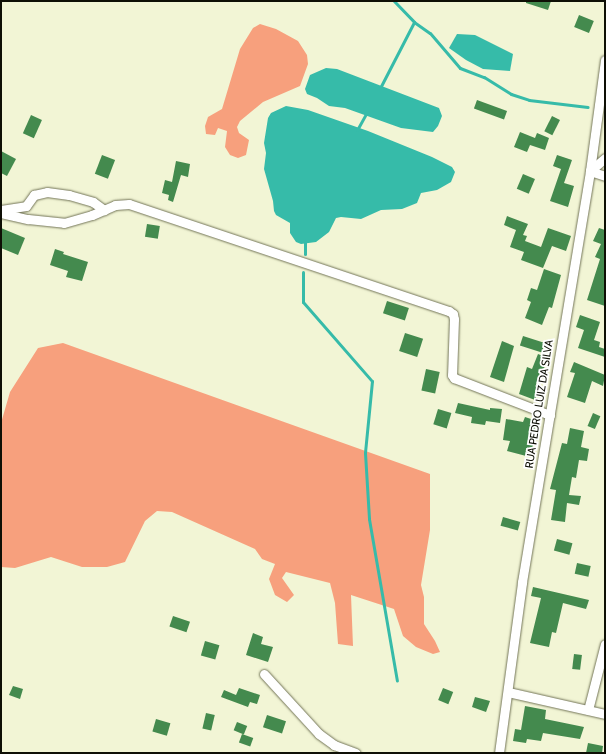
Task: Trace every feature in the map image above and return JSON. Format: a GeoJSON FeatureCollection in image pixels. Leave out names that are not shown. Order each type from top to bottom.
{"type":"FeatureCollection","features":[{"type":"Feature","properties":{"kind":"street","name":"RUA PEDRO LUIZ DA SILVA"},"geometry":{"type":"LineString","coordinates":[[499,753],[522,582],[590,171],[605,60]]}},
{"type":"Feature","properties":{"kind":"street"},"geometry":{"type":"LineString","coordinates":[[590,171],[605,158]]}},
{"type":"Feature","properties":{"kind":"street"},"geometry":{"type":"LineString","coordinates":[[590,171],[605,176]]}},
{"type":"Feature","properties":{"kind":"street"},"geometry":{"type":"LineString","coordinates":[[1,211],[26,206],[34,195],[48,192],[69,195],[93,202],[104,210]]}},
{"type":"Feature","properties":{"kind":"street"},"geometry":{"type":"LineString","coordinates":[[1,211],[28,219],[64,223],[115,205],[129,204],[449,311],[454,319],[452,375],[454,378],[550,415]]}},
{"type":"Feature","properties":{"kind":"street"},"geometry":{"type":"LineString","coordinates":[[588,710],[605,644]]}},
{"type":"Feature","properties":{"kind":"street"},"geometry":{"type":"LineString","coordinates":[[264,674],[319,734],[334,745],[356,753]]}},
{"type":"Feature","properties":{"kind":"street"},"geometry":{"type":"LineString","coordinates":[[508,692],[605,714]]}},
{"type":"Feature","properties":{"kind":"shaded area"},"geometry":{"type":"Polygon","coordinates":[[[260,24],[276,29],[298,41],[307,55],[308,64],[300,86],[263,102],[240,121],[237,127],[239,133],[249,140],[246,155],[238,158],[230,155],[225,147],[227,131],[218,128],[215,135],[206,134],[205,126],[208,117],[222,109],[240,49],[253,28],[260,24]]]}},
{"type":"Feature","properties":{"kind":"shaded area"},"geometry":{"type":"Polygon","coordinates":[[[63,343],[430,474],[430,530],[421,585],[424,597],[424,624],[440,652],[433,654],[416,647],[403,636],[394,609],[351,595],[353,646],[338,644],[335,603],[330,583],[286,572],[282,578],[294,595],[287,602],[275,595],[269,579],[275,564],[262,559],[255,549],[172,512],[157,511],[145,521],[125,562],[107,567],[82,567],[51,557],[15,568],[1,567],[1,423],[10,392],[38,348],[63,343]]]}},
{"type":"Feature","properties":{"kind":"water"},"geometry":{"type":"Polygon","coordinates":[[[457,34],[475,35],[513,54],[510,71],[483,69],[466,60],[449,48],[457,34]]]}},
{"type":"Feature","properties":{"kind":"water"},"geometry":{"type":"Polygon","coordinates":[[[326,68],[337,69],[439,108],[442,116],[438,126],[433,132],[401,128],[345,108],[329,106],[317,98],[307,94],[305,89],[310,75],[326,68]]]}},
{"type":"Feature","properties":{"kind":"water"},"geometry":{"type":"Polygon","coordinates":[[[286,106],[308,110],[368,131],[432,157],[452,167],[455,172],[451,182],[437,190],[421,193],[417,203],[402,209],[381,210],[361,219],[336,218],[329,232],[316,242],[301,244],[296,242],[290,233],[290,223],[276,215],[274,211],[273,201],[264,169],[266,153],[264,143],[268,118],[271,113],[286,106]]]}},
{"type":"Feature","properties":{"kind":"building"},"geometry":{"type":"Polygon","coordinates":[[[526,1],[551,1],[548,10],[526,3],[526,1]]]}},
{"type":"Feature","properties":{"kind":"building"},"geometry":{"type":"Polygon","coordinates":[[[579,15],[594,21],[589,33],[574,27],[579,15]]]}},
{"type":"Feature","properties":{"kind":"building"},"geometry":{"type":"Polygon","coordinates":[[[477,100],[507,111],[504,119],[474,108],[477,100]]]}},
{"type":"Feature","properties":{"kind":"building"},"geometry":{"type":"Polygon","coordinates":[[[31,115],[42,120],[34,138],[23,133],[31,115]]]}},
{"type":"Feature","properties":{"kind":"building"},"geometry":{"type":"Polygon","coordinates":[[[552,116],[560,120],[552,135],[544,131],[552,116]]]}},
{"type":"Feature","properties":{"kind":"building"},"geometry":{"type":"Polygon","coordinates":[[[520,132],[535,138],[537,133],[549,138],[545,150],[530,145],[527,152],[514,147],[520,132]]]}},
{"type":"Feature","properties":{"kind":"building"},"geometry":{"type":"Polygon","coordinates":[[[1,151],[16,159],[7,176],[1,173],[1,151]]]}},
{"type":"Feature","properties":{"kind":"building"},"geometry":{"type":"Polygon","coordinates":[[[102,155],[115,160],[108,179],[95,174],[102,155]]]}},
{"type":"Feature","properties":{"kind":"building"},"geometry":{"type":"Polygon","coordinates":[[[557,155],[572,160],[564,183],[574,186],[568,207],[550,201],[561,169],[553,166],[557,155]]]}},
{"type":"Feature","properties":{"kind":"building"},"geometry":{"type":"Polygon","coordinates":[[[176,161],[190,164],[188,177],[181,175],[173,202],[168,200],[169,195],[162,193],[165,180],[172,182],[176,161]]]}},
{"type":"Feature","properties":{"kind":"building"},"geometry":{"type":"Polygon","coordinates":[[[523,174],[535,179],[529,194],[517,189],[523,174]]]}},
{"type":"Feature","properties":{"kind":"building"},"geometry":{"type":"Polygon","coordinates":[[[507,216],[528,224],[523,235],[527,236],[525,241],[541,247],[548,228],[571,236],[566,251],[552,246],[543,268],[521,260],[524,252],[510,247],[516,230],[504,225],[507,216]]]}},
{"type":"Feature","properties":{"kind":"building"},"geometry":{"type":"Polygon","coordinates":[[[147,224],[160,226],[158,239],[145,237],[147,224]]]}},
{"type":"Feature","properties":{"kind":"building"},"geometry":{"type":"Polygon","coordinates":[[[1,228],[25,238],[18,255],[1,248],[1,228]]]}},
{"type":"Feature","properties":{"kind":"building"},"geometry":{"type":"Polygon","coordinates":[[[599,228],[605,230],[605,306],[587,300],[600,259],[595,257],[601,244],[593,241],[599,228]]]}},
{"type":"Feature","properties":{"kind":"building"},"geometry":{"type":"Polygon","coordinates":[[[55,249],[64,252],[63,254],[88,262],[82,281],[66,277],[68,271],[50,265],[55,249]]]}},
{"type":"Feature","properties":{"kind":"building"},"geometry":{"type":"Polygon","coordinates":[[[544,269],[561,275],[552,308],[549,307],[542,325],[525,318],[531,302],[527,300],[531,288],[537,290],[544,269]]]}},
{"type":"Feature","properties":{"kind":"building"},"geometry":{"type":"Polygon","coordinates":[[[387,301],[409,308],[405,320],[383,313],[387,301]]]}},
{"type":"Feature","properties":{"kind":"building"},"geometry":{"type":"Polygon","coordinates":[[[580,315],[600,322],[594,340],[600,342],[599,347],[605,349],[605,357],[578,348],[584,330],[576,327],[580,315]]]}},
{"type":"Feature","properties":{"kind":"building"},"geometry":{"type":"Polygon","coordinates":[[[405,333],[423,339],[417,357],[399,351],[405,333]]]}},
{"type":"Feature","properties":{"kind":"building"},"geometry":{"type":"Polygon","coordinates":[[[523,336],[545,343],[542,353],[520,346],[523,336]]]}},
{"type":"Feature","properties":{"kind":"building"},"geometry":{"type":"Polygon","coordinates":[[[502,341],[514,346],[504,382],[490,377],[502,341]]]}},
{"type":"Feature","properties":{"kind":"building"},"geometry":{"type":"Polygon","coordinates":[[[538,354],[548,358],[543,371],[541,370],[536,385],[540,386],[535,400],[519,394],[527,367],[532,369],[538,354]]]}},
{"type":"Feature","properties":{"kind":"building"},"geometry":{"type":"Polygon","coordinates":[[[574,362],[605,375],[603,386],[592,381],[585,403],[567,397],[575,373],[570,372],[574,362]]]}},
{"type":"Feature","properties":{"kind":"building"},"geometry":{"type":"Polygon","coordinates":[[[426,369],[440,372],[435,393],[421,391],[426,369]]]}},
{"type":"Feature","properties":{"kind":"building"},"geometry":{"type":"Polygon","coordinates":[[[458,403],[490,410],[490,408],[502,409],[500,423],[486,421],[485,425],[471,423],[472,417],[455,413],[458,403]]]}},
{"type":"Feature","properties":{"kind":"building"},"geometry":{"type":"Polygon","coordinates":[[[438,409],[451,413],[447,428],[433,424],[438,409]]]}},
{"type":"Feature","properties":{"kind":"building"},"geometry":{"type":"Polygon","coordinates":[[[593,413],[600,416],[595,429],[588,426],[593,413]]]}},
{"type":"Feature","properties":{"kind":"building"},"geometry":{"type":"Polygon","coordinates":[[[525,417],[537,421],[531,440],[534,441],[530,457],[507,451],[510,441],[503,440],[506,419],[523,422],[525,417]]]}},
{"type":"Feature","properties":{"kind":"building"},"geometry":{"type":"Polygon","coordinates":[[[570,428],[584,431],[581,447],[589,449],[587,461],[579,460],[576,478],[572,477],[569,495],[581,496],[579,505],[567,503],[565,522],[551,520],[556,490],[550,489],[562,443],[567,444],[570,428]]]}},
{"type":"Feature","properties":{"kind":"building"},"geometry":{"type":"Polygon","coordinates":[[[503,517],[520,522],[518,531],[501,526],[503,517]]]}},
{"type":"Feature","properties":{"kind":"building"},"geometry":{"type":"Polygon","coordinates":[[[557,539],[572,543],[569,555],[554,551],[557,539]]]}},
{"type":"Feature","properties":{"kind":"building"},"geometry":{"type":"Polygon","coordinates":[[[577,563],[591,566],[588,577],[575,574],[577,563]]]}},
{"type":"Feature","properties":{"kind":"building"},"geometry":{"type":"Polygon","coordinates":[[[533,587],[589,600],[586,609],[563,603],[556,633],[552,632],[549,647],[530,643],[541,598],[531,596],[533,587]]]}},
{"type":"Feature","properties":{"kind":"building"},"geometry":{"type":"Polygon","coordinates":[[[173,616],[190,622],[186,632],[169,626],[173,616]]]}},
{"type":"Feature","properties":{"kind":"building"},"geometry":{"type":"Polygon","coordinates":[[[253,633],[263,637],[261,644],[273,647],[268,662],[246,655],[253,633]]]}},
{"type":"Feature","properties":{"kind":"building"},"geometry":{"type":"Polygon","coordinates":[[[205,641],[219,645],[215,660],[201,655],[205,641]]]}},
{"type":"Feature","properties":{"kind":"building"},"geometry":{"type":"Polygon","coordinates":[[[574,654],[582,655],[580,670],[572,669],[574,654]]]}},
{"type":"Feature","properties":{"kind":"building"},"geometry":{"type":"Polygon","coordinates":[[[13,686],[23,689],[20,699],[9,695],[13,686]]]}},
{"type":"Feature","properties":{"kind":"building"},"geometry":{"type":"Polygon","coordinates":[[[239,688],[260,695],[257,704],[250,702],[248,707],[221,697],[224,690],[236,695],[239,688]]]}},
{"type":"Feature","properties":{"kind":"building"},"geometry":{"type":"Polygon","coordinates":[[[443,688],[453,692],[448,704],[438,700],[443,688]]]}},
{"type":"Feature","properties":{"kind":"building"},"geometry":{"type":"Polygon","coordinates":[[[475,697],[490,701],[486,712],[472,707],[475,697]]]}},
{"type":"Feature","properties":{"kind":"building"},"geometry":{"type":"Polygon","coordinates":[[[525,706],[546,710],[545,719],[584,727],[580,739],[543,733],[541,741],[527,739],[526,743],[513,741],[515,729],[521,730],[525,706]]]}},
{"type":"Feature","properties":{"kind":"building"},"geometry":{"type":"Polygon","coordinates":[[[206,713],[215,715],[211,731],[202,729],[206,713]]]}},
{"type":"Feature","properties":{"kind":"building"},"geometry":{"type":"Polygon","coordinates":[[[267,715],[286,721],[282,734],[263,727],[267,715]]]}},
{"type":"Feature","properties":{"kind":"building"},"geometry":{"type":"Polygon","coordinates":[[[156,719],[170,723],[167,736],[152,731],[156,719]]]}},
{"type":"Feature","properties":{"kind":"building"},"geometry":{"type":"Polygon","coordinates":[[[237,722],[247,726],[244,734],[234,730],[237,722]]]}},
{"type":"Feature","properties":{"kind":"building"},"geometry":{"type":"Polygon","coordinates":[[[242,734],[253,738],[250,747],[239,742],[242,734]]]}},
{"type":"Feature","properties":{"kind":"building"},"geometry":{"type":"Polygon","coordinates":[[[588,743],[603,746],[602,753],[586,753],[588,743]]]}},
{"type":"Feature","properties":{"kind":"waterway"},"geometry":{"type":"LineString","coordinates":[[394,1],[414,22],[430,33],[460,68],[484,77],[511,94],[529,100],[588,107]]}},
{"type":"Feature","properties":{"kind":"waterway"},"geometry":{"type":"LineString","coordinates":[[380,88],[414,22]]}},
{"type":"Feature","properties":{"kind":"waterway"},"geometry":{"type":"LineString","coordinates":[[357,130],[367,112]]}},
{"type":"Feature","properties":{"kind":"waterway"},"geometry":{"type":"LineString","coordinates":[[305,240],[305,254]]}},
{"type":"Feature","properties":{"kind":"waterway"},"geometry":{"type":"LineString","coordinates":[[303,272],[303,302],[372,381],[365,453],[369,519],[397,681]]}}]}
